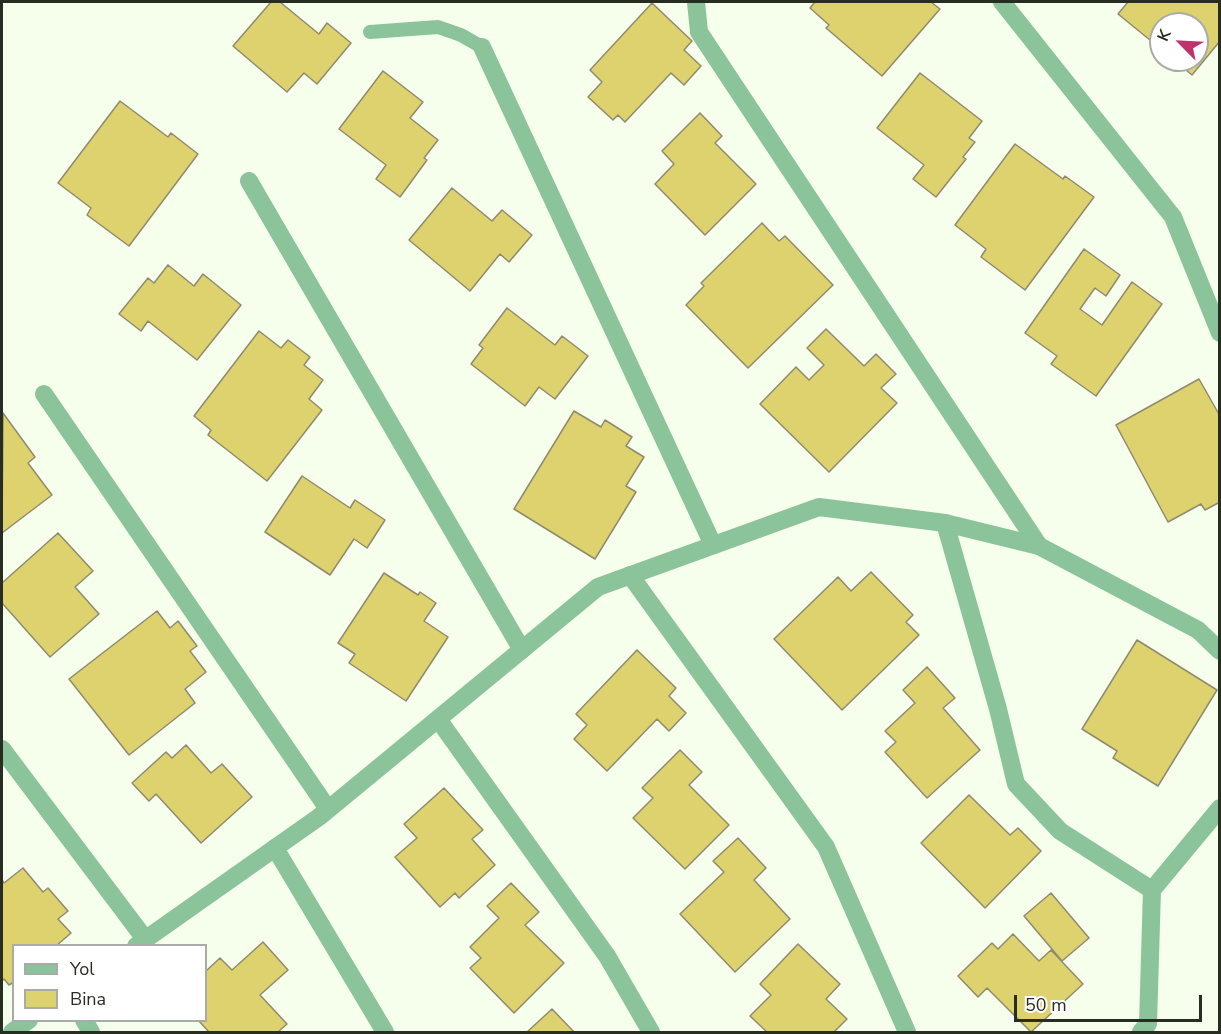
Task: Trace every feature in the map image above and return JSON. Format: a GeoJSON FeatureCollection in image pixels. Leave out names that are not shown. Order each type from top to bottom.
{"type":"FeatureCollection","features":[{"type":"Feature","properties":{"kind":"street"},"geometry":{"type":"LineString","coordinates":[[696,2],[699,32],[1039,546]]}},
{"type":"Feature","properties":{"kind":"street"},"geometry":{"type":"LineString","coordinates":[[1002,2],[1173,218],[1220,333]]}},
{"type":"Feature","properties":{"kind":"street"},"geometry":{"type":"LineString","coordinates":[[482,47],[713,545]]}},
{"type":"Feature","properties":{"kind":"street"},"geometry":{"type":"LineString","coordinates":[[249,181],[522,650]]}},
{"type":"Feature","properties":{"kind":"street"},"geometry":{"type":"LineString","coordinates":[[44,394],[328,810]]}},
{"type":"Feature","properties":{"kind":"street"},"geometry":{"type":"LineString","coordinates":[[2,749],[140,942],[328,810],[598,587],[819,507],[945,523],[1039,546],[1198,630],[1220,651]]}},
{"type":"Feature","properties":{"kind":"street"},"geometry":{"type":"LineString","coordinates":[[945,523],[998,709],[1016,784],[1060,831],[1152,890]]}},
{"type":"Feature","properties":{"kind":"street"},"geometry":{"type":"LineString","coordinates":[[630,575],[826,848],[907,1032]]}},
{"type":"Feature","properties":{"kind":"street"},"geometry":{"type":"LineString","coordinates":[[438,719],[607,956],[651,1032]]}},
{"type":"Feature","properties":{"kind":"street"},"geometry":{"type":"LineString","coordinates":[[1141,1032],[1148,1024],[1152,890],[1220,808]]}},
{"type":"Feature","properties":{"kind":"street"},"geometry":{"type":"LineString","coordinates":[[275,848],[386,1032]]}},
{"type":"Feature","properties":{"kind":"street"},"geometry":{"type":"LineString","coordinates":[[12,1032],[26,1022]]}},
{"type":"Feature","properties":{"kind":"lane"},"geometry":{"type":"LineString","coordinates":[[370,32],[438,27],[461,35],[482,47]]}},
{"type":"Feature","properties":{"kind":"building"},"geometry":{"type":"Polygon","coordinates":[[[271,2],[280,2],[319,34],[327,23],[351,43],[317,84],[304,73],[287,92],[233,46],[271,2]]]}},
{"type":"Feature","properties":{"kind":"building"},"geometry":{"type":"Polygon","coordinates":[[[815,2],[931,2],[940,9],[882,76],[826,28],[829,25],[810,8],[815,2]]]}},
{"type":"Feature","properties":{"kind":"building"},"geometry":{"type":"Polygon","coordinates":[[[1128,2],[1220,2],[1220,41],[1209,54],[1209,12],[1149,12],[1149,39],[1118,14],[1128,2]]]}},
{"type":"Feature","properties":{"kind":"building"},"geometry":{"type":"Polygon","coordinates":[[[652,3],[692,41],[684,50],[701,66],[684,85],[671,73],[625,122],[618,115],[613,120],[588,97],[602,82],[590,70],[652,3]]]}},
{"type":"Feature","properties":{"kind":"building"},"geometry":{"type":"Polygon","coordinates":[[[383,71],[423,102],[410,118],[438,140],[424,158],[427,160],[400,197],[376,179],[386,165],[339,129],[383,71]]]}},
{"type":"Feature","properties":{"kind":"building"},"geometry":{"type":"Polygon","coordinates":[[[920,73],[982,121],[969,138],[975,142],[963,157],[966,159],[936,197],[913,179],[924,165],[877,128],[920,73]]]}},
{"type":"Feature","properties":{"kind":"building"},"geometry":{"type":"Polygon","coordinates":[[[120,101],[168,137],[171,133],[198,154],[129,246],[87,215],[91,208],[58,183],[120,101]]]}},
{"type":"Feature","properties":{"kind":"building"},"geometry":{"type":"Polygon","coordinates":[[[700,113],[722,136],[715,143],[756,184],[705,235],[655,184],[674,164],[662,151],[700,113]]]}},
{"type":"Feature","properties":{"kind":"building"},"geometry":{"type":"Polygon","coordinates":[[[1015,144],[1063,179],[1065,176],[1094,197],[1025,290],[981,257],[986,249],[955,225],[1015,144]]]}},
{"type":"Feature","properties":{"kind":"building"},"geometry":{"type":"Polygon","coordinates":[[[452,188],[492,221],[502,210],[532,235],[509,262],[500,254],[470,291],[409,240],[452,188]]]}},
{"type":"Feature","properties":{"kind":"building"},"geometry":{"type":"Polygon","coordinates":[[[762,223],[779,241],[785,236],[833,285],[748,368],[686,305],[704,286],[701,283],[762,223]]]}},
{"type":"Feature","properties":{"kind":"building"},"geometry":{"type":"Polygon","coordinates":[[[1084,249],[1120,275],[1106,296],[1095,288],[1080,309],[1102,325],[1132,282],[1162,304],[1096,396],[1051,364],[1057,356],[1025,333],[1084,249]]]}},
{"type":"Feature","properties":{"kind":"building"},"geometry":{"type":"Polygon","coordinates":[[[168,265],[194,286],[203,274],[241,305],[197,360],[148,321],[141,331],[119,314],[148,278],[154,283],[168,265]]]}},
{"type":"Feature","properties":{"kind":"building"},"geometry":{"type":"Polygon","coordinates":[[[507,308],[555,345],[562,336],[588,356],[555,399],[539,387],[525,406],[471,364],[483,348],[479,345],[507,308]]]}},
{"type":"Feature","properties":{"kind":"building"},"geometry":{"type":"Polygon","coordinates":[[[826,329],[864,366],[876,354],[896,374],[881,388],[897,403],[829,472],[760,404],[796,367],[809,380],[824,365],[807,348],[826,329]]]}},
{"type":"Feature","properties":{"kind":"building"},"geometry":{"type":"Polygon","coordinates":[[[259,331],[281,348],[288,340],[310,357],[304,365],[323,380],[309,399],[322,410],[267,481],[208,435],[211,430],[194,416],[259,331]]]}},
{"type":"Feature","properties":{"kind":"building"},"geometry":{"type":"Polygon","coordinates":[[[1199,379],[1220,416],[1220,502],[1205,510],[1201,504],[1168,522],[1116,425],[1199,379]]]}},
{"type":"Feature","properties":{"kind":"building"},"geometry":{"type":"Polygon","coordinates":[[[574,411],[601,427],[605,420],[632,437],[626,446],[644,457],[626,486],[636,492],[595,559],[514,509],[574,411]]]}},
{"type":"Feature","properties":{"kind":"building"},"geometry":{"type":"Polygon","coordinates":[[[3,413],[35,457],[28,463],[52,495],[2,533],[3,413]]]}},
{"type":"Feature","properties":{"kind":"building"},"geometry":{"type":"Polygon","coordinates":[[[302,476],[350,508],[355,500],[385,520],[367,548],[354,539],[330,575],[265,532],[302,476]]]}},
{"type":"Feature","properties":{"kind":"building"},"geometry":{"type":"Polygon","coordinates":[[[58,533],[93,571],[75,587],[99,614],[50,657],[2,603],[2,583],[58,533]]]}},
{"type":"Feature","properties":{"kind":"building"},"geometry":{"type":"Polygon","coordinates":[[[871,572],[913,615],[906,622],[919,635],[842,710],[774,639],[838,577],[851,591],[871,572]]]}},
{"type":"Feature","properties":{"kind":"building"},"geometry":{"type":"Polygon","coordinates":[[[384,573],[418,595],[420,592],[436,603],[424,621],[448,637],[406,701],[349,663],[355,654],[338,643],[384,573]]]}},
{"type":"Feature","properties":{"kind":"building"},"geometry":{"type":"Polygon","coordinates":[[[157,611],[170,628],[178,621],[197,646],[190,651],[206,672],[185,689],[195,703],[129,755],[69,679],[157,611]]]}},
{"type":"Feature","properties":{"kind":"building"},"geometry":{"type":"Polygon","coordinates":[[[1137,640],[1217,690],[1158,786],[1113,758],[1117,751],[1082,729],[1137,640]]]}},
{"type":"Feature","properties":{"kind":"building"},"geometry":{"type":"Polygon","coordinates":[[[637,650],[676,688],[669,696],[686,713],[669,731],[657,719],[607,771],[574,739],[587,725],[576,714],[637,650]]]}},
{"type":"Feature","properties":{"kind":"building"},"geometry":{"type":"Polygon","coordinates":[[[927,667],[955,698],[943,708],[980,750],[927,798],[885,752],[896,742],[885,731],[915,703],[903,690],[927,667]]]}},
{"type":"Feature","properties":{"kind":"building"},"geometry":{"type":"Polygon","coordinates":[[[186,745],[211,773],[222,764],[252,797],[201,843],[156,794],[149,801],[132,783],[166,752],[172,758],[186,745]]]}},
{"type":"Feature","properties":{"kind":"building"},"geometry":{"type":"Polygon","coordinates":[[[680,750],[702,772],[689,785],[729,825],[685,869],[633,818],[653,798],[642,788],[680,750]]]}},
{"type":"Feature","properties":{"kind":"building"},"geometry":{"type":"Polygon","coordinates":[[[444,788],[483,830],[472,839],[495,865],[459,898],[455,893],[440,907],[395,857],[417,838],[404,824],[444,788]]]}},
{"type":"Feature","properties":{"kind":"building"},"geometry":{"type":"Polygon","coordinates":[[[969,795],[1010,835],[1018,828],[1041,851],[985,908],[921,843],[969,795]]]}},
{"type":"Feature","properties":{"kind":"building"},"geometry":{"type":"Polygon","coordinates":[[[738,838],[766,868],[754,880],[790,919],[735,972],[680,914],[724,872],[713,861],[738,838]]]}},
{"type":"Feature","properties":{"kind":"building"},"geometry":{"type":"Polygon","coordinates":[[[23,868],[43,892],[48,888],[68,911],[58,919],[71,933],[58,944],[12,944],[12,983],[9,985],[4,979],[2,981],[2,880],[4,883],[23,868]]]}},
{"type":"Feature","properties":{"kind":"building"},"geometry":{"type":"Polygon","coordinates":[[[511,883],[539,912],[525,925],[564,963],[514,1013],[470,968],[481,958],[470,947],[499,918],[487,906],[511,883]]]}},
{"type":"Feature","properties":{"kind":"building"},"geometry":{"type":"Polygon","coordinates":[[[1051,893],[1089,938],[1062,961],[1024,916],[1051,893]]]}},
{"type":"Feature","properties":{"kind":"building"},"geometry":{"type":"Polygon","coordinates":[[[1013,934],[1039,961],[1051,950],[1083,984],[1031,1032],[987,988],[978,997],[958,976],[992,943],[998,949],[1013,934]]]}},
{"type":"Feature","properties":{"kind":"building"},"geometry":{"type":"Polygon","coordinates":[[[263,942],[288,970],[260,995],[287,1024],[278,1032],[209,1032],[200,1022],[207,1022],[207,970],[220,958],[232,970],[263,942]]]}},
{"type":"Feature","properties":{"kind":"building"},"geometry":{"type":"Polygon","coordinates":[[[798,944],[840,984],[826,999],[847,1019],[834,1032],[767,1032],[750,1016],[771,995],[760,984],[798,944]]]}},
{"type":"Feature","properties":{"kind":"building"},"geometry":{"type":"Polygon","coordinates":[[[552,1009],[574,1032],[527,1032],[552,1009]]]}}]}
